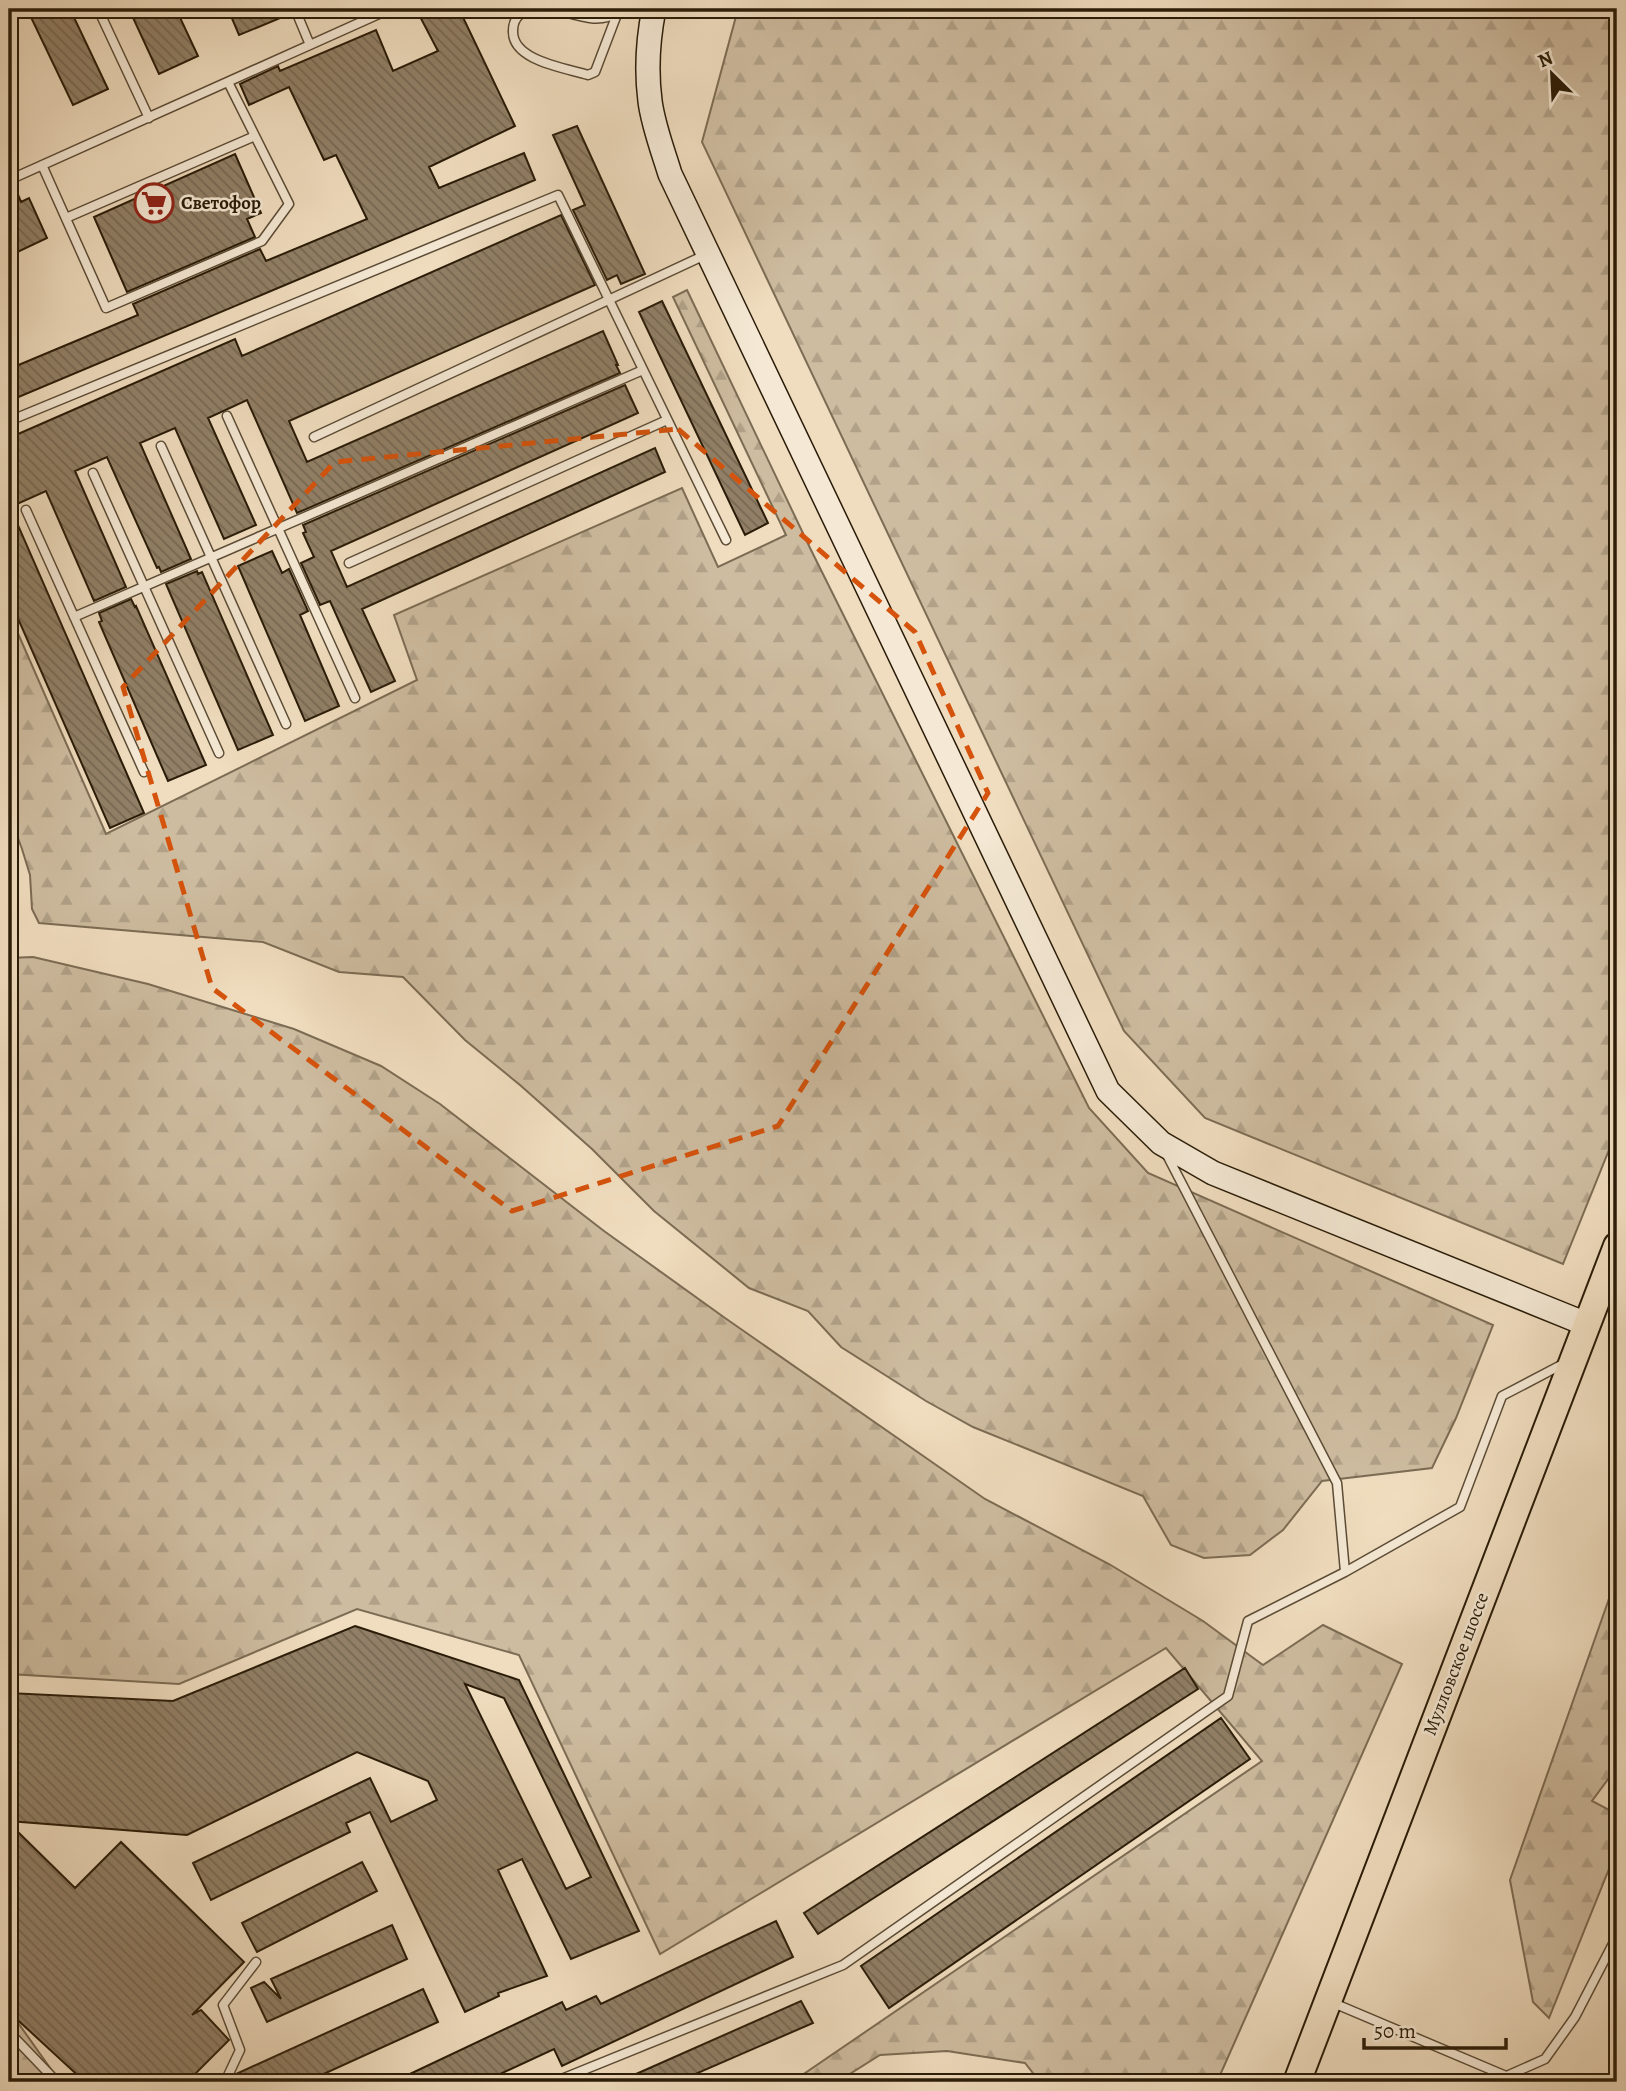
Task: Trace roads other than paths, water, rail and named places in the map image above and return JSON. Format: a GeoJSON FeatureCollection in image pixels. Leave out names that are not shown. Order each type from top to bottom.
{"type":"FeatureCollection","features":[{"type":"Feature","properties":{"kind":"highway","name":"Мулловское шоссе"},"geometry":{"type":"LineString","coordinates":[[1297,2082],[1617,1246]]}},
{"type":"Feature","properties":{"kind":"main road"},"geometry":{"type":"LineString","coordinates":[[654,9],[647,70],[650,103],[670,174],[1108,1091],[1161,1143],[1213,1173],[1586,1324]]}},
{"type":"Feature","properties":{"kind":"lane"},"geometry":{"type":"LineString","coordinates":[[98,9],[149,118]]}},
{"type":"Feature","properties":{"kind":"lane"},"geometry":{"type":"LineString","coordinates":[[295,9],[310,45]]}},
{"type":"Feature","properties":{"kind":"lane"},"geometry":{"type":"LineString","coordinates":[[9,180],[390,9]]}},
{"type":"Feature","properties":{"kind":"lane"},"geometry":{"type":"LineString","coordinates":[[527,9],[518,15],[513,24],[513,37],[520,50],[530,57],[588,75],[595,72],[619,10]]}},
{"type":"Feature","properties":{"kind":"lane"},"geometry":{"type":"LineString","coordinates":[[554,9],[594,19],[609,18],[619,10]]}},
{"type":"Feature","properties":{"kind":"lane"},"geometry":{"type":"LineString","coordinates":[[43,165],[106,308],[262,241],[289,204],[228,82]]}},
{"type":"Feature","properties":{"kind":"lane"},"geometry":{"type":"LineString","coordinates":[[66,218],[255,136]]}},
{"type":"Feature","properties":{"kind":"lane"},"geometry":{"type":"LineString","coordinates":[[9,421],[558,195],[726,540]]}},
{"type":"Feature","properties":{"kind":"lane"},"geometry":{"type":"LineString","coordinates":[[314,437],[708,254]]}},
{"type":"Feature","properties":{"kind":"lane"},"geometry":{"type":"LineString","coordinates":[[74,617],[643,370]]}},
{"type":"Feature","properties":{"kind":"lane"},"geometry":{"type":"LineString","coordinates":[[227,416],[355,698]]}},
{"type":"Feature","properties":{"kind":"lane"},"geometry":{"type":"LineString","coordinates":[[349,563],[667,419]]}},
{"type":"Feature","properties":{"kind":"lane"},"geometry":{"type":"LineString","coordinates":[[161,446],[286,724]]}},
{"type":"Feature","properties":{"kind":"lane"},"geometry":{"type":"LineString","coordinates":[[93,473],[219,753]]}},
{"type":"Feature","properties":{"kind":"lane"},"geometry":{"type":"LineString","coordinates":[[26,510],[144,772]]}},
{"type":"Feature","properties":{"kind":"lane"},"geometry":{"type":"LineString","coordinates":[[1161,1143],[1337,1483],[1345,1572]]}},
{"type":"Feature","properties":{"kind":"lane"},"geometry":{"type":"LineString","coordinates":[[554,2082],[843,1965],[1228,1696],[1248,1621],[1345,1572],[1460,1507],[1502,1396],[1573,1359]]}},
{"type":"Feature","properties":{"kind":"lane"},"geometry":{"type":"LineString","coordinates":[[1506,2076],[1545,2059],[1575,2017],[1617,1936]]}},
{"type":"Feature","properties":{"kind":"lane"},"geometry":{"type":"LineString","coordinates":[[225,2082],[240,2050],[223,2005],[256,1962]]}},
{"type":"Feature","properties":{"kind":"lane"},"geometry":{"type":"LineString","coordinates":[[1328,2000],[1506,2076],[1552,2082]]}},
{"type":"Feature","properties":{"kind":"lane"},"geometry":{"type":"LineString","coordinates":[[9,2032],[57,2082]]}},
{"type":"Feature","properties":{"kind":"place","name":"Светофор"},"geometry":{"type":"Point","coordinates":[154,203]}}]}
